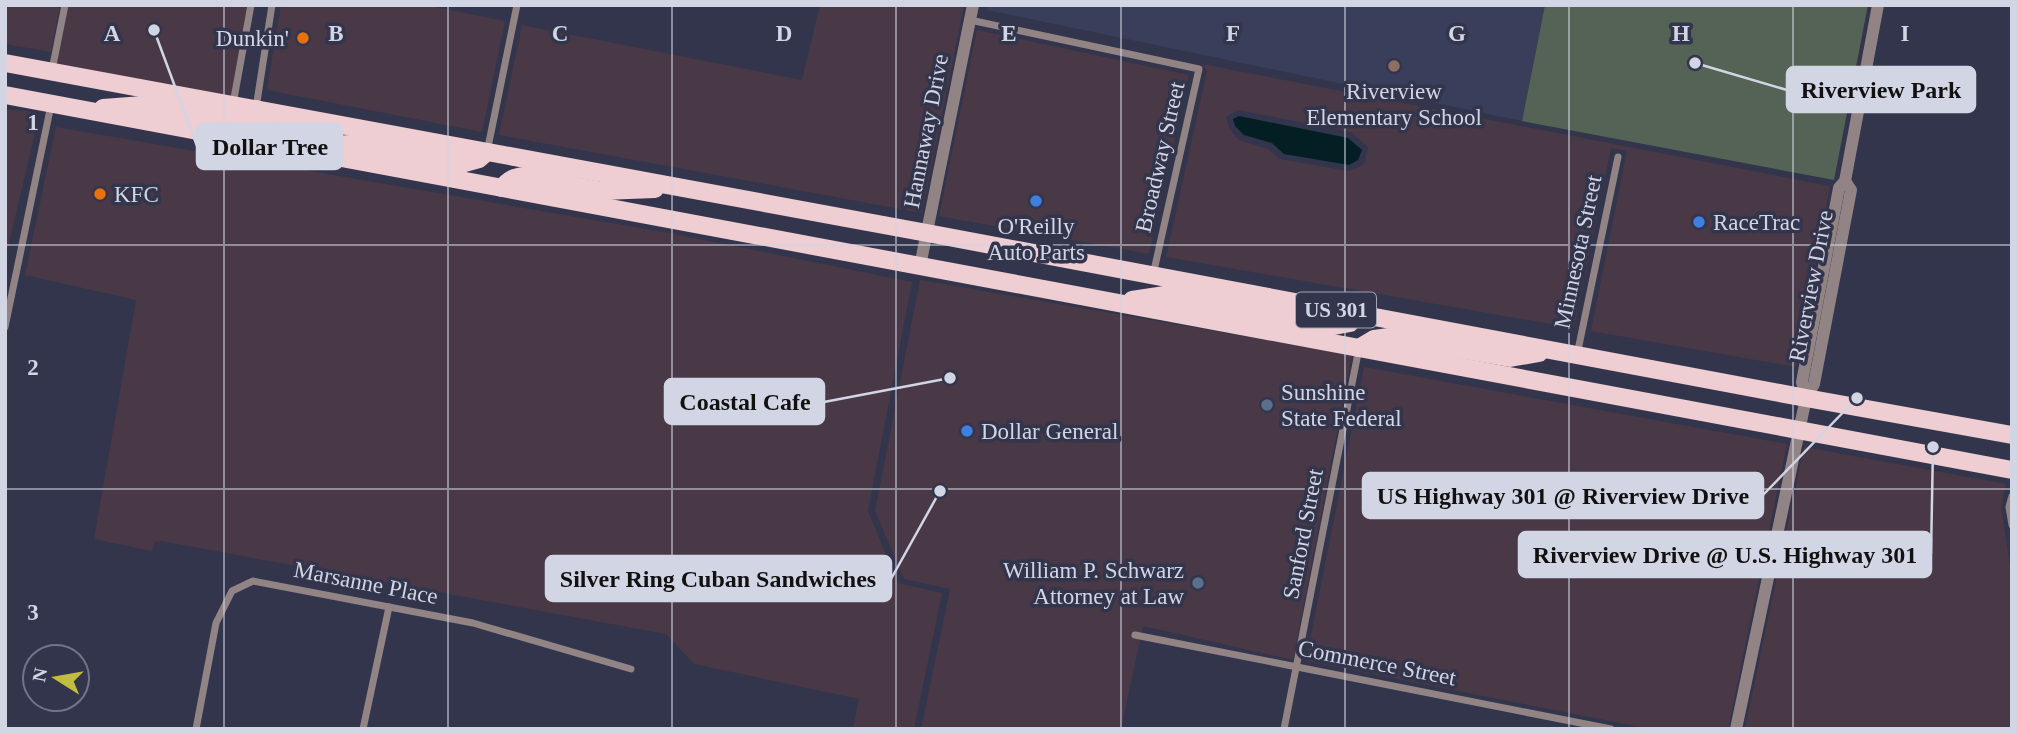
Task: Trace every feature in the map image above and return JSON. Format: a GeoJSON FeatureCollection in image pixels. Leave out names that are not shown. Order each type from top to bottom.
{"type":"FeatureCollection","features":[{"type":"Feature","properties":{"kind":"main road","name":"US 301"},"geometry":{"type":"LineString","coordinates":[[5,63],[2012,435]]}},
{"type":"Feature","properties":{"kind":"main road","name":"US 301"},"geometry":{"type":"LineString","coordinates":[[5,95],[2012,470]]}},
{"type":"Feature","properties":{"kind":"main road"},"geometry":{"type":"LineString","coordinates":[[82,110],[143,105],[241,120],[256,109]]}},
{"type":"Feature","properties":{"kind":"main road"},"geometry":{"type":"LineString","coordinates":[[243,140],[248,130],[255,126],[322,138],[376,131]]}},
{"type":"Feature","properties":{"kind":"main road"},"geometry":{"type":"LineString","coordinates":[[286,148],[351,144],[461,164],[479,159],[487,152]]}},
{"type":"Feature","properties":{"kind":"main road"},"geometry":{"type":"LineString","coordinates":[[502,188],[507,181],[525,176],[602,191],[639,191],[672,187]]}},
{"type":"Feature","properties":{"kind":"main road"},"geometry":{"type":"LineString","coordinates":[[1118,302],[1165,295],[1334,326],[1348,324],[1356,314]]}},
{"type":"Feature","properties":{"kind":"main road"},"geometry":{"type":"LineString","coordinates":[[1359,348],[1374,339],[1389,337],[1510,358],[1552,351]]}},
{"type":"Feature","properties":{"kind":"street"},"geometry":{"type":"LineString","coordinates":[[52,72],[65,5]]}},
{"type":"Feature","properties":{"kind":"street"},"geometry":{"type":"LineString","coordinates":[[233,104],[251,5]]}},
{"type":"Feature","properties":{"kind":"street"},"geometry":{"type":"LineString","coordinates":[[256,109],[272,5]]}},
{"type":"Feature","properties":{"kind":"street"},"geometry":{"type":"LineString","coordinates":[[487,152],[517,5]]}},
{"type":"Feature","properties":{"kind":"street","name":"Hannaway Drive"},"geometry":{"type":"LineString","coordinates":[[920,266],[973,5]]}},
{"type":"Feature","properties":{"kind":"street","name":"Riverview Drive"},"geometry":{"type":"LineString","coordinates":[[1736,729],[1806,398],[1802,378],[1839,188],[1845,181],[1878,5]]}},
{"type":"Feature","properties":{"kind":"street","name":"Broadway Street"},"geometry":{"type":"LineString","coordinates":[[970,20],[1199,69],[1153,276]]}},
{"type":"Feature","properties":{"kind":"street"},"geometry":{"type":"LineString","coordinates":[[5,327],[51,104]]}},
{"type":"Feature","properties":{"kind":"street","name":"Minnesota Street"},"geometry":{"type":"LineString","coordinates":[[1576,355],[1618,157]]}},
{"type":"Feature","properties":{"kind":"street","name":"Sanford Street"},"geometry":{"type":"LineString","coordinates":[[1284,729],[1359,348]]}},
{"type":"Feature","properties":{"kind":"street"},"geometry":{"type":"LineString","coordinates":[[2012,496],[2009,507],[2012,525]]}},
{"type":"Feature","properties":{"kind":"street","name":"Marsanne Place"},"geometry":{"type":"LineString","coordinates":[[196,729],[216,623],[232,591],[253,581],[473,624],[631,669]]}},
{"type":"Feature","properties":{"kind":"street"},"geometry":{"type":"LineString","coordinates":[[363,729],[389,607]]}},
{"type":"Feature","properties":{"kind":"street","name":"Commerce Street"},"geometry":{"type":"LineString","coordinates":[[1135,635],[1611,729]]}},
{"type":"Feature","properties":{"kind":"shaded area"},"geometry":{"type":"Polygon","coordinates":[[[5,5],[60,5],[51,52],[5,44],[5,5]]]}},
{"type":"Feature","properties":{"kind":"shaded area"},"geometry":{"type":"Polygon","coordinates":[[[65,5],[251,5],[233,105],[52,72],[65,5]]]}},
{"type":"Feature","properties":{"kind":"shaded area"},"geometry":{"type":"Polygon","coordinates":[[[281,5],[425,5],[505,21],[482,132],[267,90],[281,5]]]}},
{"type":"Feature","properties":{"kind":"shaded area"},"geometry":{"type":"Polygon","coordinates":[[[820,5],[964,5],[922,213],[499,135],[522,25],[802,80],[820,5]]]}},
{"type":"Feature","properties":{"kind":"shaded area","name":"Riverview Elementary School"},"geometry":{"type":"Polygon","coordinates":[[[988,5],[1545,5],[1522,121],[987,10],[988,5]]]}},
{"type":"Feature","properties":{"kind":"shaded area"},"geometry":{"type":"Polygon","coordinates":[[[1545,5],[1868,5],[1834,180],[1522,121],[1545,5]]]}},
{"type":"Feature","properties":{"kind":"shaded area"},"geometry":{"type":"Polygon","coordinates":[[[977,30],[1189,75],[1149,254],[939,216],[977,30]]]}},
{"type":"Feature","properties":{"kind":"shaded area"},"geometry":{"type":"Polygon","coordinates":[[[1202,64],[1830,186],[1796,367],[1591,331],[1627,151],[1611,148],[1574,328],[1166,257],[1207,71],[1202,64]],[[1238,110],[1226,117],[1230,130],[1239,140],[1268,149],[1280,159],[1348,171],[1362,166],[1368,147],[1351,132],[1238,110]]]}},
{"type":"Feature","properties":{"kind":"shaded area"},"geometry":{"type":"Polygon","coordinates":[[[5,109],[28,111],[39,116],[5,260],[5,109]]]}},
{"type":"Feature","properties":{"kind":"shaded area"},"geometry":{"type":"Polygon","coordinates":[[[1239,116],[1348,138],[1362,150],[1358,160],[1349,165],[1284,154],[1272,143],[1244,135],[1235,126],[1233,119],[1239,116]]]}},
{"type":"Feature","properties":{"kind":"shaded area"},"geometry":{"type":"Polygon","coordinates":[[[56,127],[675,234],[912,282],[868,511],[898,583],[942,593],[914,729],[853,729],[859,699],[694,664],[666,634],[161,541],[155,542],[152,551],[94,539],[136,300],[25,275],[56,127]]]}},
{"type":"Feature","properties":{"kind":"shaded area"},"geometry":{"type":"Polygon","coordinates":[[[920,280],[1352,355],[1293,660],[1143,626],[1121,729],[921,729],[950,589],[904,579],[875,511],[920,280]]]}},
{"type":"Feature","properties":{"kind":"shaded area"},"geometry":{"type":"Polygon","coordinates":[[[1364,367],[1787,444],[1728,729],[1650,729],[1306,661],[1364,367]]]}},
{"type":"Feature","properties":{"kind":"shaded area"},"geometry":{"type":"Polygon","coordinates":[[[1804,447],[2006,484],[2001,507],[2012,579],[2012,729],[1745,729],[1804,447]]]}},
{"type":"Feature","properties":{"kind":"place","name":"Dollar Tree"},"geometry":{"type":"Point","coordinates":[154,30]}},
{"type":"Feature","properties":{"kind":"place","name":"Dunkin'"},"geometry":{"type":"Point","coordinates":[303,38]}},
{"type":"Feature","properties":{"kind":"place","name":"Riverview Park"},"geometry":{"type":"Point","coordinates":[1695,63]}},
{"type":"Feature","properties":{"kind":"place","name":"Riverview Elementary School"},"geometry":{"type":"Point","coordinates":[1394,66]}},
{"type":"Feature","properties":{"kind":"place","name":"KFC"},"geometry":{"type":"Point","coordinates":[100,194]}},
{"type":"Feature","properties":{"kind":"place","name":"O'Reilly Auto Parts"},"geometry":{"type":"Point","coordinates":[1036,201]}},
{"type":"Feature","properties":{"kind":"place","name":"RaceTrac"},"geometry":{"type":"Point","coordinates":[1699,222]}},
{"type":"Feature","properties":{"kind":"place","name":"Coastal Cafe"},"geometry":{"type":"Point","coordinates":[950,378]}},
{"type":"Feature","properties":{"kind":"place","name":"US Highway 301 @ Riverview Drive"},"geometry":{"type":"Point","coordinates":[1857,398]}},
{"type":"Feature","properties":{"kind":"place","name":"Sunshine State Federal"},"geometry":{"type":"Point","coordinates":[1267,405]}},
{"type":"Feature","properties":{"kind":"place","name":"Dollar General"},"geometry":{"type":"Point","coordinates":[967,431]}},
{"type":"Feature","properties":{"kind":"place","name":"Riverview Drive @ U.S. Highway 301"},"geometry":{"type":"Point","coordinates":[1933,447]}},
{"type":"Feature","properties":{"kind":"place","name":"Silver Ring Cuban Sandwiches"},"geometry":{"type":"Point","coordinates":[940,491]}},
{"type":"Feature","properties":{"kind":"place","name":"William P. Schwarz Attorney at Law"},"geometry":{"type":"Point","coordinates":[1198,583]}}]}
